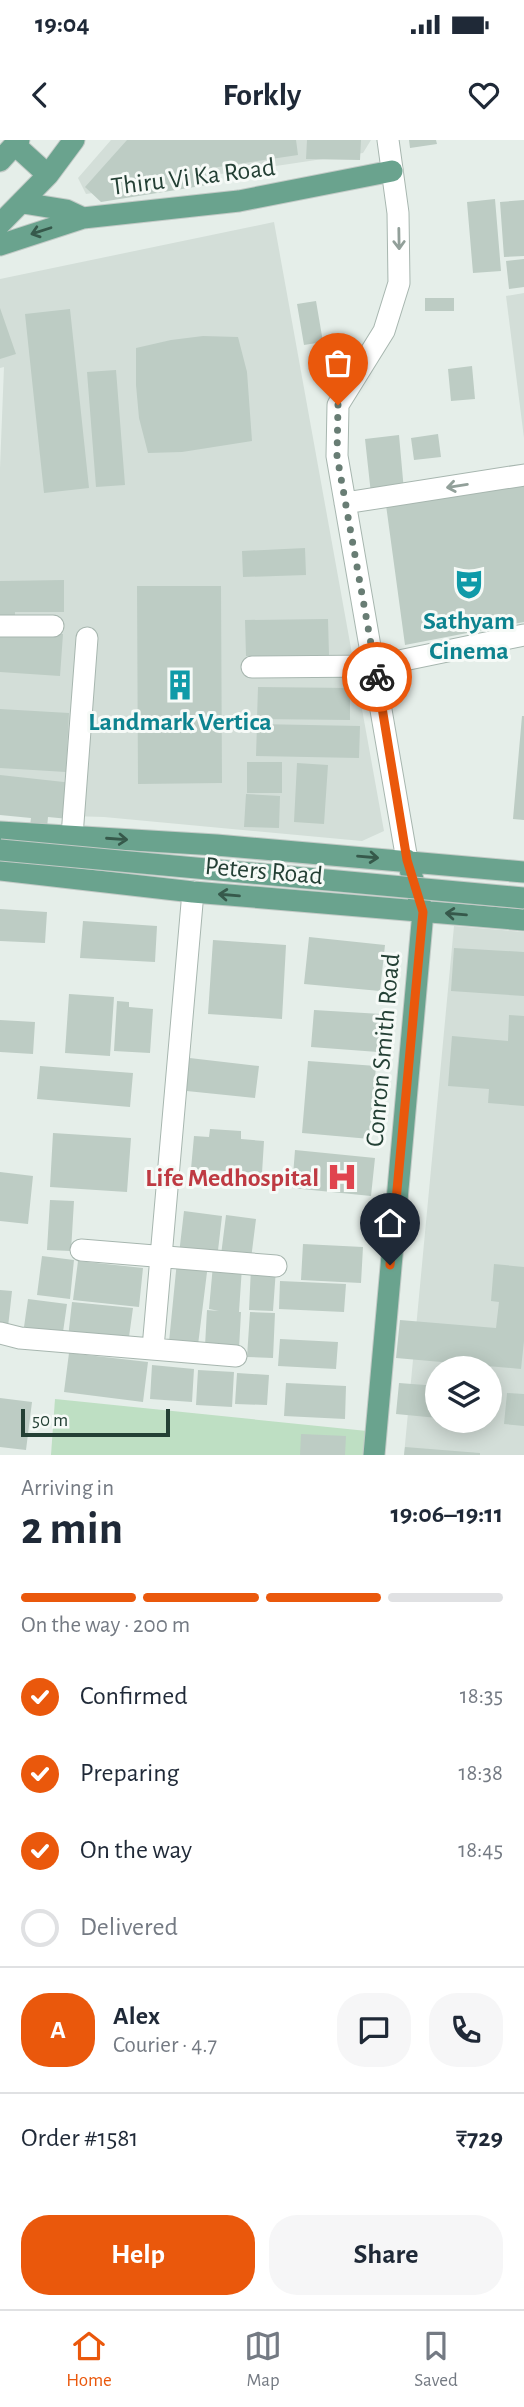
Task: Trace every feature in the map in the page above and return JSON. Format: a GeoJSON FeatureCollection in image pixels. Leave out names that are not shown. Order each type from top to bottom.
{"type":"FeatureCollection","features":[{"type":"Feature","properties":{"kind":"main road"},"geometry":{"type":"LineString","coordinates":[[0,224],[48,175],[74,140]]}},
{"type":"Feature","properties":{"kind":"main road"},"geometry":{"type":"LineString","coordinates":[[0,161],[17,142],[48,175]]}},
{"type":"Feature","properties":{"kind":"main road","name":"Thiru Vi Ka Road"},"geometry":{"type":"LineString","coordinates":[[83,218],[239,201],[392,171]]}},
{"type":"Feature","properties":{"kind":"main road"},"geometry":{"type":"LineString","coordinates":[[23,203],[66,211],[83,218]]}},
{"type":"Feature","properties":{"kind":"main road"},"geometry":{"type":"LineString","coordinates":[[0,245],[83,218]]}},
{"type":"Feature","properties":{"kind":"main road","name":"Peters Road"},"geometry":{"type":"LineString","coordinates":[[0,832],[407,860],[524,872]]}},
{"type":"Feature","properties":{"kind":"main road"},"geometry":{"type":"LineString","coordinates":[[0,850],[524,898]]}},
{"type":"Feature","properties":{"kind":"main road","name":"Conron Smith Road"},"geometry":{"type":"LineString","coordinates":[[374,1455],[423,912],[407,860]]}},
{"type":"Feature","properties":{"kind":"main road","name":"Peters Road"},"geometry":{"type":"LineString","coordinates":[[0,870],[193,892],[524,920]]}},
{"type":"Feature","properties":{"kind":"street"},"geometry":{"type":"LineString","coordinates":[[388,140],[398,213],[399,283],[384,331],[338,405],[337,456],[407,860]]}},
{"type":"Feature","properties":{"kind":"street"},"geometry":{"type":"LineString","coordinates":[[345,503],[524,475]]}},
{"type":"Feature","properties":{"kind":"street"},"geometry":{"type":"LineString","coordinates":[[0,626],[53,626]]}},
{"type":"Feature","properties":{"kind":"street"},"geometry":{"type":"LineString","coordinates":[[252,667],[375,666],[524,635]]}},
{"type":"Feature","properties":{"kind":"street"},"geometry":{"type":"LineString","coordinates":[[72,836],[87,638]]}},
{"type":"Feature","properties":{"kind":"street"},"geometry":{"type":"LineString","coordinates":[[153,1349],[193,892]]}},
{"type":"Feature","properties":{"kind":"street"},"geometry":{"type":"LineString","coordinates":[[81,1250],[276,1266]]}},
{"type":"Feature","properties":{"kind":"street"},"geometry":{"type":"LineString","coordinates":[[0,1333],[20,1338],[236,1356]]}},
{"type":"Feature","properties":{"kind":"shaded area"},"geometry":{"type":"Polygon","coordinates":[[[111,140],[371,140],[363,153],[86,194],[78,178],[111,140]]]}},
{"type":"Feature","properties":{"kind":"shaded area"},"geometry":{"type":"Polygon","coordinates":[[[274,222],[384,831],[362,841],[104,817],[0,814],[0,468],[4,367],[0,368],[0,279],[274,222]]]}},
{"type":"Feature","properties":{"kind":"shaded area"},"geometry":{"type":"Polygon","coordinates":[[[524,293],[524,438],[506,296],[524,293]]]}},
{"type":"Feature","properties":{"kind":"shaded area"},"geometry":{"type":"Polygon","coordinates":[[[454,926],[524,932],[524,1455],[404,1455],[454,926]]]}},
{"type":"Feature","properties":{"kind":"green space"},"geometry":{"type":"Polygon","coordinates":[[[55,1399],[367,1431],[365,1455],[51,1455],[55,1399]]]}},
{"type":"Feature","properties":{"kind":"building"},"geometry":{"type":"Polygon","coordinates":[[[127,140],[296,140],[298,155],[205,169],[207,185],[101,202],[85,187],[127,140]]]}},
{"type":"Feature","properties":{"kind":"building"},"geometry":{"type":"Polygon","coordinates":[[[307,140],[361,140],[360,160],[306,159],[307,140]]]}},
{"type":"Feature","properties":{"kind":"building"},"geometry":{"type":"Polygon","coordinates":[[[409,140],[436,140],[437,144],[410,148],[409,140]]]}},
{"type":"Feature","properties":{"kind":"building"},"geometry":{"type":"Polygon","coordinates":[[[495,199],[501,271],[473,273],[467,202],[495,199]]]}},
{"type":"Feature","properties":{"kind":"building"},"geometry":{"type":"Polygon","coordinates":[[[524,200],[524,256],[504,257],[500,202],[524,200]]]}},
{"type":"Feature","properties":{"kind":"building"},"geometry":{"type":"Polygon","coordinates":[[[524,259],[524,287],[509,289],[506,261],[524,259]]]}},
{"type":"Feature","properties":{"kind":"building"},"geometry":{"type":"Polygon","coordinates":[[[425,298],[454,298],[454,311],[425,311],[425,298]]]}},
{"type":"Feature","properties":{"kind":"building"},"geometry":{"type":"Polygon","coordinates":[[[316,301],[323,342],[304,345],[297,304],[316,301]]]}},
{"type":"Feature","properties":{"kind":"building"},"geometry":{"type":"Polygon","coordinates":[[[0,308],[16,354],[0,359],[0,308]]]}},
{"type":"Feature","properties":{"kind":"building"},"geometry":{"type":"Polygon","coordinates":[[[70,309],[89,488],[44,493],[25,314],[70,309]]]}},
{"type":"Feature","properties":{"kind":"building"},"geometry":{"type":"Polygon","coordinates":[[[203,336],[238,337],[247,372],[252,441],[182,452],[148,453],[139,418],[136,348],[203,336]]]}},
{"type":"Feature","properties":{"kind":"building"},"geometry":{"type":"Polygon","coordinates":[[[472,366],[475,399],[451,401],[448,369],[472,366]]]}},
{"type":"Feature","properties":{"kind":"building"},"geometry":{"type":"Polygon","coordinates":[[[116,370],[125,485],[96,487],[87,372],[116,370]]]}},
{"type":"Feature","properties":{"kind":"building"},"geometry":{"type":"Polygon","coordinates":[[[438,434],[441,457],[414,460],[411,438],[438,434]]]}},
{"type":"Feature","properties":{"kind":"building"},"geometry":{"type":"Polygon","coordinates":[[[399,435],[404,491],[371,494],[365,439],[399,435]]]}},
{"type":"Feature","properties":{"kind":"building"},"geometry":{"type":"Polygon","coordinates":[[[524,484],[524,622],[405,645],[386,505],[524,484]]]}},
{"type":"Feature","properties":{"kind":"building"},"geometry":{"type":"Polygon","coordinates":[[[305,548],[306,575],[243,577],[242,551],[305,548]]]}},
{"type":"Feature","properties":{"kind":"building"},"geometry":{"type":"Polygon","coordinates":[[[64,580],[64,612],[15,612],[15,616],[0,616],[0,581],[64,580]]]}},
{"type":"Feature","properties":{"kind":"building","name":"Landmark Vertica"},"geometry":{"type":"Polygon","coordinates":[[[137,586],[221,586],[222,783],[138,784],[137,586]]]}},
{"type":"Feature","properties":{"kind":"building"},"geometry":{"type":"Polygon","coordinates":[[[328,619],[329,655],[246,656],[245,620],[328,619]]]}},
{"type":"Feature","properties":{"kind":"building"},"geometry":{"type":"Polygon","coordinates":[[[0,631],[63,634],[60,676],[0,672],[0,631]]]}},
{"type":"Feature","properties":{"kind":"building"},"geometry":{"type":"Polygon","coordinates":[[[258,687],[350,688],[350,720],[257,719],[258,687]]]}},
{"type":"Feature","properties":{"kind":"building"},"geometry":{"type":"Polygon","coordinates":[[[0,709],[69,713],[66,772],[0,768],[0,709]]]}},
{"type":"Feature","properties":{"kind":"building"},"geometry":{"type":"Polygon","coordinates":[[[524,716],[524,820],[513,819],[524,716]]]}},
{"type":"Feature","properties":{"kind":"building"},"geometry":{"type":"Polygon","coordinates":[[[257,724],[360,726],[359,758],[256,756],[257,724]]]}},
{"type":"Feature","properties":{"kind":"building"},"geometry":{"type":"Polygon","coordinates":[[[247,762],[282,762],[282,793],[247,793],[247,762]]]}},
{"type":"Feature","properties":{"kind":"building"},"geometry":{"type":"Polygon","coordinates":[[[297,763],[328,765],[324,824],[294,822],[297,763]]]}},
{"type":"Feature","properties":{"kind":"building"},"geometry":{"type":"Polygon","coordinates":[[[0,775],[73,783],[69,819],[48,817],[47,828],[30,826],[31,818],[0,815],[0,775]]]}},
{"type":"Feature","properties":{"kind":"building"},"geometry":{"type":"Polygon","coordinates":[[[246,794],[280,796],[279,828],[244,827],[246,794]]]}},
{"type":"Feature","properties":{"kind":"building"},"geometry":{"type":"Polygon","coordinates":[[[0,909],[47,912],[45,943],[0,941],[0,909]]]}},
{"type":"Feature","properties":{"kind":"building"},"geometry":{"type":"Polygon","coordinates":[[[83,921],[157,926],[155,962],[80,958],[83,921]]]}},
{"type":"Feature","properties":{"kind":"building"},"geometry":{"type":"Polygon","coordinates":[[[309,937],[385,945],[380,991],[304,984],[309,937]]]}},
{"type":"Feature","properties":{"kind":"building"},"geometry":{"type":"Polygon","coordinates":[[[213,940],[286,945],[282,1019],[208,1014],[213,940]]]}},
{"type":"Feature","properties":{"kind":"building"},"geometry":{"type":"Polygon","coordinates":[[[454,948],[524,952],[524,996],[451,991],[454,948]]]}},
{"type":"Feature","properties":{"kind":"building"},"geometry":{"type":"Polygon","coordinates":[[[69,994],[114,997],[110,1056],[65,1053],[69,994]]]}},
{"type":"Feature","properties":{"kind":"building"},"geometry":{"type":"Polygon","coordinates":[[[117,1001],[129,1002],[129,1007],[153,1009],[150,1053],[114,1051],[117,1001]]]}},
{"type":"Feature","properties":{"kind":"building"},"geometry":{"type":"Polygon","coordinates":[[[314,1010],[381,1014],[378,1052],[311,1047],[314,1010]]]}},
{"type":"Feature","properties":{"kind":"building"},"geometry":{"type":"Polygon","coordinates":[[[509,1015],[524,1016],[524,1106],[488,1103],[489,1089],[448,1086],[452,1036],[508,1041],[509,1015]]]}},
{"type":"Feature","properties":{"kind":"building"},"geometry":{"type":"Polygon","coordinates":[[[0,1020],[35,1022],[33,1054],[0,1052],[0,1020]]]}},
{"type":"Feature","properties":{"kind":"building"},"geometry":{"type":"Polygon","coordinates":[[[181,1057],[259,1066],[255,1098],[177,1090],[181,1057]]]}},
{"type":"Feature","properties":{"kind":"building"},"geometry":{"type":"Polygon","coordinates":[[[308,1061],[376,1066],[370,1139],[302,1133],[308,1061]]]}},
{"type":"Feature","properties":{"kind":"building"},"geometry":{"type":"Polygon","coordinates":[[[40,1066],[133,1073],[130,1107],[37,1099],[40,1066]]]}},
{"type":"Feature","properties":{"kind":"building"},"geometry":{"type":"Polygon","coordinates":[[[210,1129],[241,1131],[241,1139],[264,1141],[262,1173],[191,1169],[194,1136],[209,1137],[210,1129]]]}},
{"type":"Feature","properties":{"kind":"building"},"geometry":{"type":"Polygon","coordinates":[[[53,1133],[131,1138],[127,1192],[50,1187],[53,1133]]]}},
{"type":"Feature","properties":{"kind":"building"},"geometry":{"type":"Polygon","coordinates":[[[295,1150],[375,1158],[371,1196],[292,1188],[295,1150]]]}},
{"type":"Feature","properties":{"kind":"building"},"geometry":{"type":"Polygon","coordinates":[[[0,1172],[33,1176],[28,1224],[0,1221],[0,1172]]]}},
{"type":"Feature","properties":{"kind":"building"},"geometry":{"type":"Polygon","coordinates":[[[50,1200],[74,1201],[71,1251],[47,1250],[50,1200]]]}},
{"type":"Feature","properties":{"kind":"building"},"geometry":{"type":"Polygon","coordinates":[[[184,1211],[222,1216],[217,1259],[179,1254],[184,1211]]]}},
{"type":"Feature","properties":{"kind":"building"},"geometry":{"type":"Polygon","coordinates":[[[226,1215],[256,1219],[251,1259],[221,1255],[226,1215]]]}},
{"type":"Feature","properties":{"kind":"building"},"geometry":{"type":"Polygon","coordinates":[[[303,1244],[363,1247],[361,1283],[301,1280],[303,1244]]]}},
{"type":"Feature","properties":{"kind":"building"},"geometry":{"type":"Polygon","coordinates":[[[42,1256],[74,1260],[70,1299],[37,1295],[42,1256]]]}},
{"type":"Feature","properties":{"kind":"building"},"geometry":{"type":"Polygon","coordinates":[[[78,1261],[143,1268],[139,1307],[73,1300],[78,1261]]]}},
{"type":"Feature","properties":{"kind":"building"},"geometry":{"type":"Polygon","coordinates":[[[177,1261],[208,1264],[198,1345],[169,1342],[177,1261]]]}},
{"type":"Feature","properties":{"kind":"building"},"geometry":{"type":"Polygon","coordinates":[[[494,1264],[524,1267],[524,1341],[521,1369],[502,1367],[502,1356],[425,1356],[425,1361],[396,1358],[400,1320],[496,1328],[499,1302],[491,1301],[494,1264]]]}},
{"type":"Feature","properties":{"kind":"building"},"geometry":{"type":"Polygon","coordinates":[[[213,1265],[242,1267],[239,1349],[205,1346],[207,1310],[219,1311],[209,1309],[213,1265]]]}},
{"type":"Feature","properties":{"kind":"building"},"geometry":{"type":"Polygon","coordinates":[[[251,1268],[276,1269],[273,1311],[249,1310],[251,1268]]]}},
{"type":"Feature","properties":{"kind":"building"},"geometry":{"type":"Polygon","coordinates":[[[280,1281],[346,1284],[344,1312],[279,1309],[280,1281]]]}},
{"type":"Feature","properties":{"kind":"building"},"geometry":{"type":"Polygon","coordinates":[[[0,1290],[12,1291],[8,1327],[0,1326],[0,1290]]]}},
{"type":"Feature","properties":{"kind":"building"},"geometry":{"type":"Polygon","coordinates":[[[28,1299],[67,1304],[62,1339],[23,1334],[28,1299]]]}},
{"type":"Feature","properties":{"kind":"building"},"geometry":{"type":"Polygon","coordinates":[[[72,1302],[133,1308],[128,1344],[68,1338],[72,1302]]]}},
{"type":"Feature","properties":{"kind":"building"},"geometry":{"type":"Polygon","coordinates":[[[250,1312],[275,1313],[273,1358],[247,1357],[250,1312]]]}},
{"type":"Feature","properties":{"kind":"building"},"geometry":{"type":"Polygon","coordinates":[[[280,1339],[338,1342],[336,1369],[278,1366],[280,1339]]]}},
{"type":"Feature","properties":{"kind":"building"},"geometry":{"type":"Polygon","coordinates":[[[69,1353],[148,1362],[143,1402],[64,1392],[69,1353]]]}},
{"type":"Feature","properties":{"kind":"building"},"geometry":{"type":"Polygon","coordinates":[[[152,1365],[194,1369],[192,1402],[150,1399],[152,1365]]]}},
{"type":"Feature","properties":{"kind":"building"},"geometry":{"type":"Polygon","coordinates":[[[198,1370],[234,1372],[232,1407],[196,1405],[198,1370]]]}},
{"type":"Feature","properties":{"kind":"building"},"geometry":{"type":"Polygon","coordinates":[[[237,1373],[269,1375],[267,1405],[235,1404],[237,1373]]]}},
{"type":"Feature","properties":{"kind":"building"},"geometry":{"type":"Polygon","coordinates":[[[286,1383],[346,1386],[345,1419],[284,1416],[286,1383]]]}},
{"type":"Feature","properties":{"kind":"building"},"geometry":{"type":"Polygon","coordinates":[[[399,1383],[425,1385],[425,1417],[396,1414],[399,1383]]]}},
{"type":"Feature","properties":{"kind":"building"},"geometry":{"type":"Polygon","coordinates":[[[507,1393],[524,1394],[524,1426],[504,1424],[507,1393]]]}},
{"type":"Feature","properties":{"kind":"building"},"geometry":{"type":"Polygon","coordinates":[[[0,1398],[32,1402],[26,1450],[0,1447],[0,1398]]]}},
{"type":"Feature","properties":{"kind":"building"},"geometry":{"type":"Polygon","coordinates":[[[301,1434],[346,1436],[345,1455],[300,1455],[301,1434]]]}},
{"type":"Feature","properties":{"kind":"building"},"geometry":{"type":"Polygon","coordinates":[[[405,1447],[480,1453],[480,1455],[404,1455],[405,1447]]]}},
{"type":"Feature","properties":{"kind":"way so far"},"geometry":{"type":"LineString","coordinates":[[338,405],[337,456],[377,677]]}},
{"type":"Feature","properties":{"kind":"place","name":"Sathyam Cinema"},"geometry":{"type":"Point","coordinates":[469,584]}},
{"type":"Feature","properties":{"kind":"place","name":"Landmark Vertica"},"geometry":{"type":"Point","coordinates":[180,685]}},
{"type":"Feature","properties":{"kind":"place","name":"Life Medhospital"},"geometry":{"type":"Point","coordinates":[342,1177]}},
{"type":"Feature","properties":{"kind":"route"},"geometry":{"type":"LineString","coordinates":[[377,677],[407,860],[423,912],[390,1265]]}}]}
